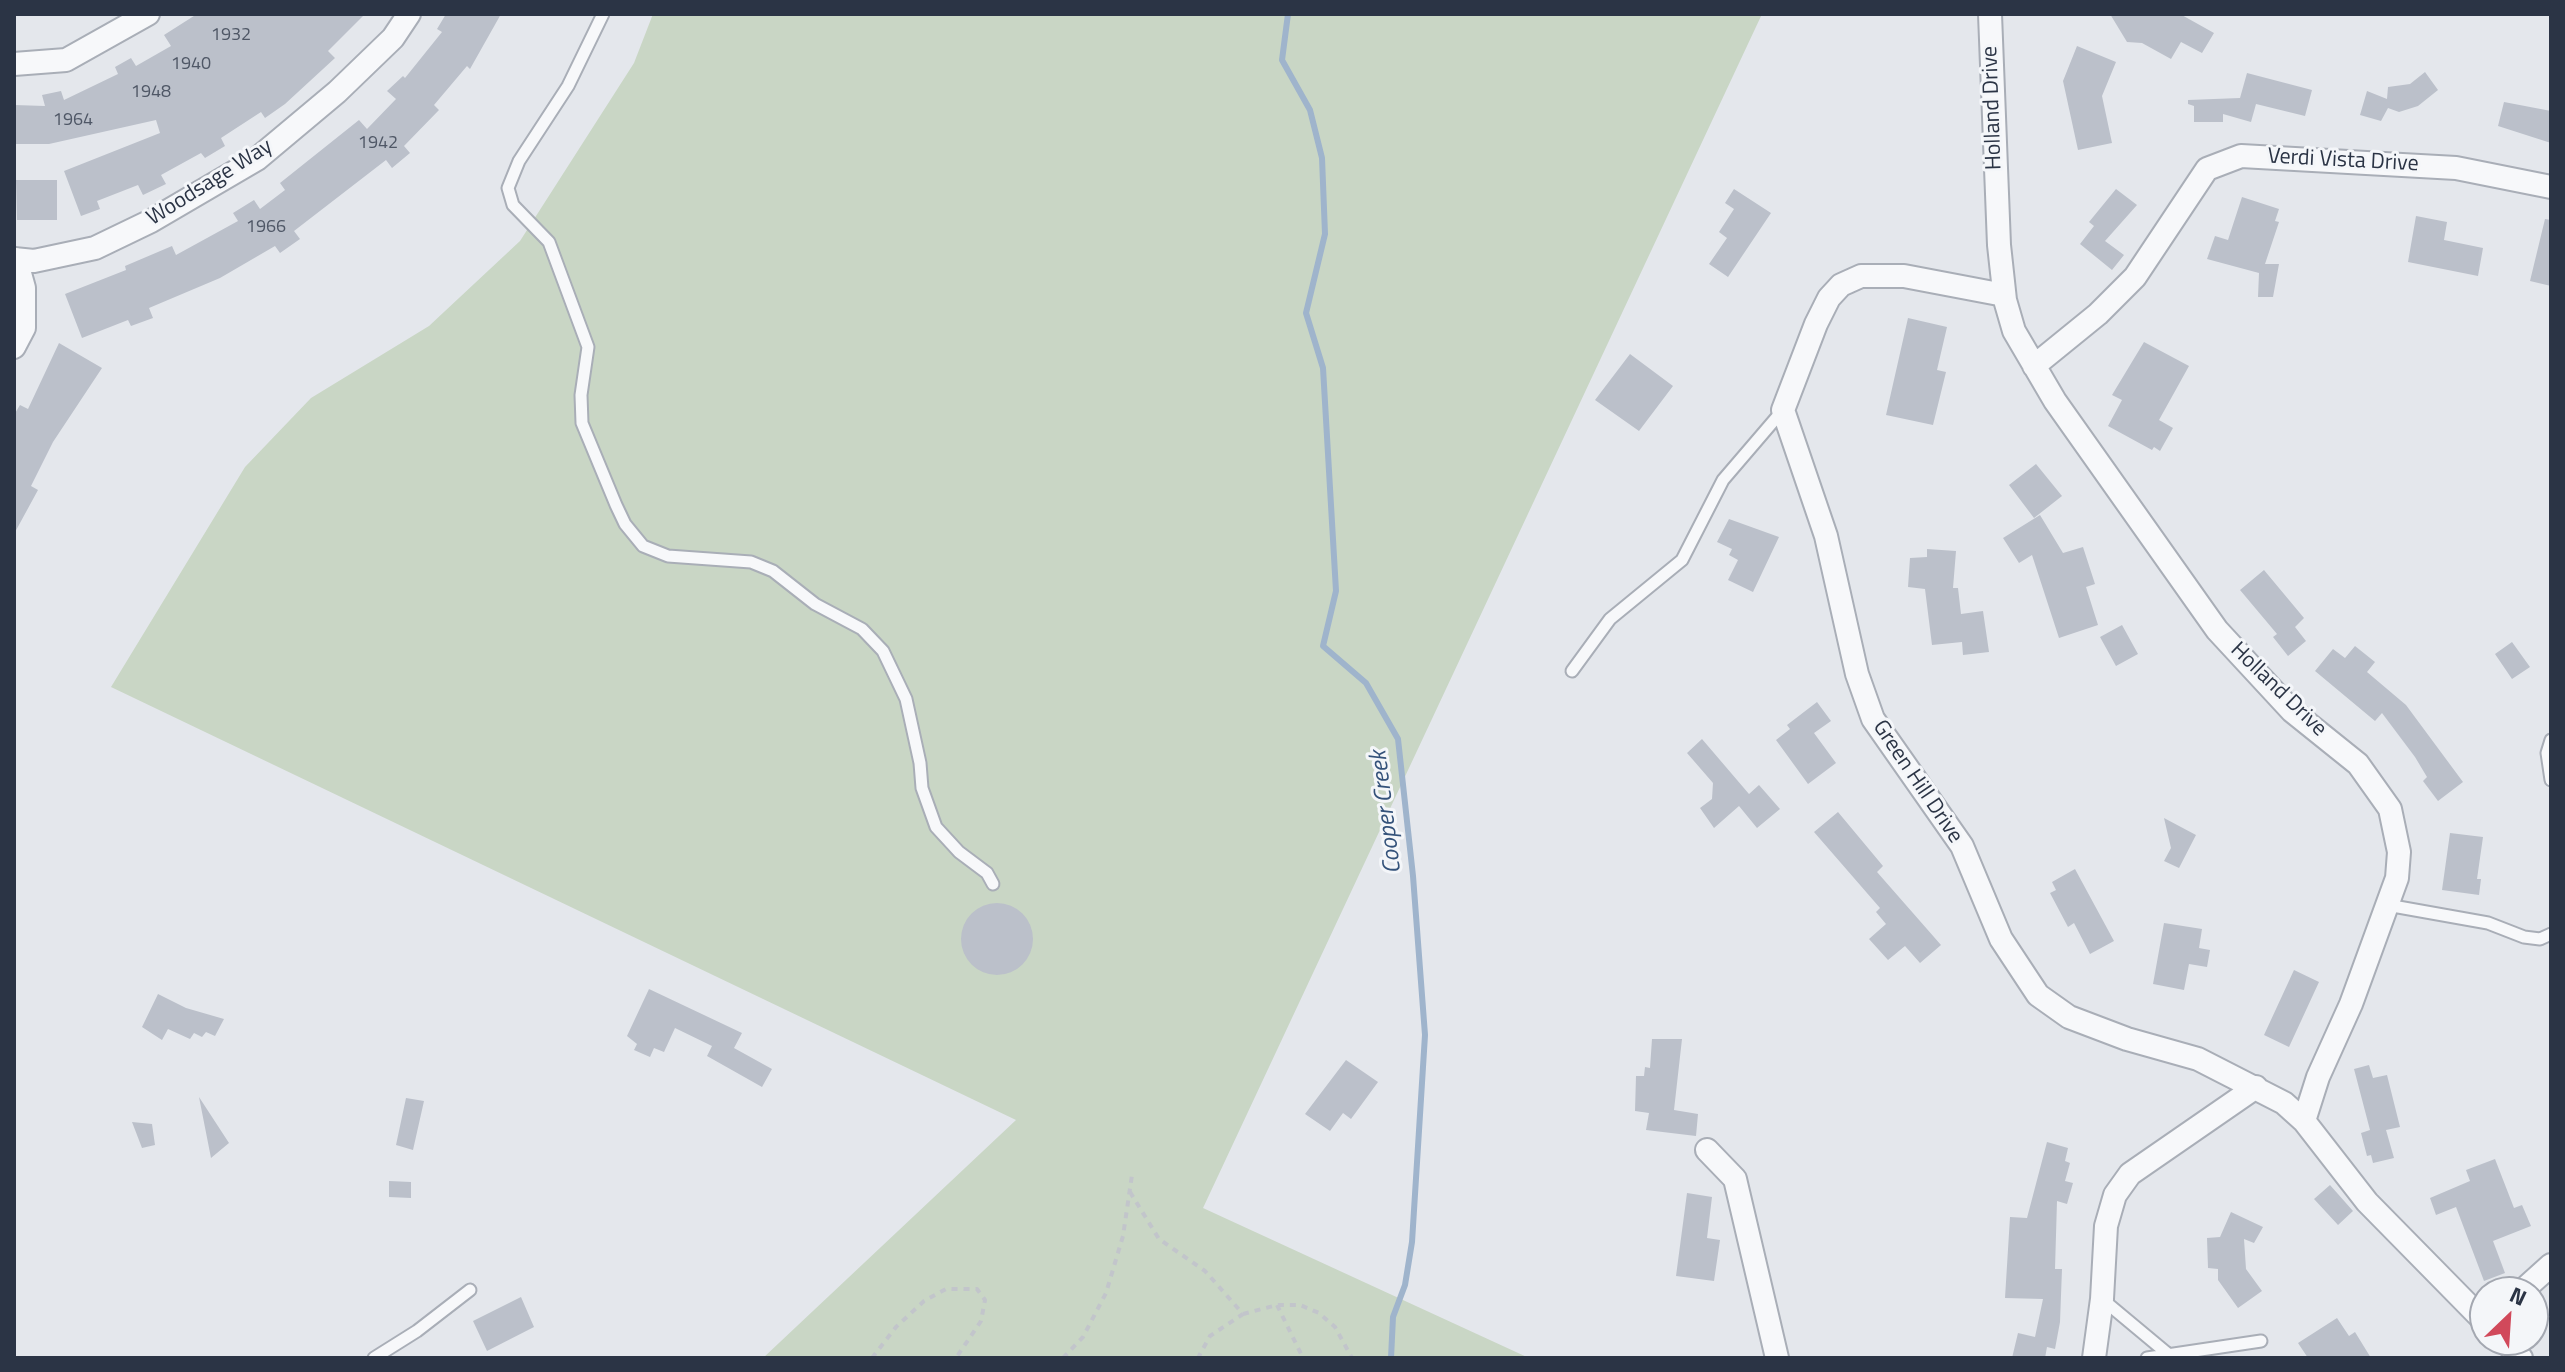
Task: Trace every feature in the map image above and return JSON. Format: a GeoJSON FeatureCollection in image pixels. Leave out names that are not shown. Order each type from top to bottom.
{"type":"FeatureCollection","features":[{"type":"Feature","properties":{"kind":"street"},"geometry":{"type":"LineString","coordinates":[[14,64],[66,60],[148,14]]}},
{"type":"Feature","properties":{"kind":"street","name":"Woodsage Way"},"geometry":{"type":"LineString","coordinates":[[15,259],[34,261],[95,248],[151,221],[257,159],[337,92],[393,38],[409,14]]}},
{"type":"Feature","properties":{"kind":"street","name":"Holland Drive"},"geometry":{"type":"LineString","coordinates":[[1990,14],[1999,245],[2004,295],[2014,331],[2055,401],[2217,630],[2292,711],[2358,764],[2390,809],[2399,852],[2397,878],[2351,1004],[2318,1077],[2304,1121]]}},
{"type":"Feature","properties":{"kind":"street","name":"Verdi Vista Drive"},"geometry":{"type":"LineString","coordinates":[[2034,366],[2098,314],[2135,277],[2207,169],[2241,156],[2456,168],[2551,187]]}},
{"type":"Feature","properties":{"kind":"street"},"geometry":{"type":"LineString","coordinates":[[14,347],[24,328],[24,288],[15,259]]}},
{"type":"Feature","properties":{"kind":"street"},"geometry":{"type":"LineString","coordinates":[[1783,410],[1816,324],[1829,298],[1841,285],[1861,276],[1904,276],[2004,295]]}},
{"type":"Feature","properties":{"kind":"street","name":"Green Hill Drive"},"geometry":{"type":"LineString","coordinates":[[1783,410],[1826,536],[1857,674],[1873,719],[1962,846],[2001,939],[2038,995],[2069,1017],[2127,1039],[2198,1059],[2284,1103],[2304,1121]]}},
{"type":"Feature","properties":{"kind":"street"},"geometry":{"type":"LineString","coordinates":[[2094,1358],[2102,1299],[2106,1226],[2115,1195],[2130,1174],[2256,1087]]}},
{"type":"Feature","properties":{"kind":"street"},"geometry":{"type":"LineString","coordinates":[[2304,1121],[2367,1202],[2469,1306]]}},
{"type":"Feature","properties":{"kind":"street"},"geometry":{"type":"LineString","coordinates":[[1707,1150],[1735,1179],[1755,1276],[1777,1358]]}},
{"type":"Feature","properties":{"kind":"lane"},"geometry":{"type":"LineString","coordinates":[[603,14],[568,86],[519,161],[508,188],[513,205],[549,242],[588,347],[581,395],[582,423],[616,505],[625,524],[643,546],[668,556],[751,562],[773,571],[815,604],[862,629],[883,651],[906,699],[920,763],[922,788],[936,827],[959,852],[987,873],[993,884]]}},
{"type":"Feature","properties":{"kind":"lane"},"geometry":{"type":"LineString","coordinates":[[1572,671],[1610,619],[1682,560],[1723,480],[1783,410]]}},
{"type":"Feature","properties":{"kind":"lane"},"geometry":{"type":"LineString","coordinates":[[2551,740],[2547,753],[2551,780]]}},
{"type":"Feature","properties":{"kind":"lane"},"geometry":{"type":"LineString","coordinates":[[2387,905],[2488,923],[2524,937],[2540,939],[2551,934]]}},
{"type":"Feature","properties":{"kind":"lane"},"geometry":{"type":"LineString","coordinates":[[374,1358],[417,1331],[470,1290]]}},
{"type":"Feature","properties":{"kind":"lane"},"geometry":{"type":"LineString","coordinates":[[2102,1299],[2168,1354]]}},
{"type":"Feature","properties":{"kind":"lane"},"geometry":{"type":"LineString","coordinates":[[2147,1358],[2261,1341]]}},
{"type":"Feature","properties":{"kind":"path"},"geometry":{"type":"LineString","coordinates":[[1063,1358],[1097,1316],[1114,1268],[1132,1175]]}},
{"type":"Feature","properties":{"kind":"path"},"geometry":{"type":"LineString","coordinates":[[1130,1192],[1159,1239],[1205,1271],[1243,1314]]}},
{"type":"Feature","properties":{"kind":"path"},"geometry":{"type":"LineString","coordinates":[[872,1358],[896,1327],[924,1301],[946,1289],[977,1289],[985,1300],[981,1321],[956,1358]]}},
{"type":"Feature","properties":{"kind":"path"},"geometry":{"type":"LineString","coordinates":[[1277,1305],[1303,1358]]}},
{"type":"Feature","properties":{"kind":"path"},"geometry":{"type":"LineString","coordinates":[[1198,1358],[1210,1336],[1243,1314],[1277,1305],[1300,1305],[1319,1313],[1335,1327],[1352,1358]]}},
{"type":"Feature","properties":{"kind":"green space"},"geometry":{"type":"Polygon","coordinates":[[[653,14],[1762,14],[1203,1208],[1529,1358],[763,1358],[1016,1120],[111,687],[245,467],[311,398],[429,326],[520,241],[634,63],[653,14]]]}},
{"type":"Feature","properties":{"kind":"building"},"geometry":{"type":"Polygon","coordinates":[[[197,14],[365,14],[328,51],[335,58],[285,104],[265,118],[261,112],[221,138],[225,146],[205,158],[201,153],[161,175],[166,184],[143,195],[138,185],[97,201],[100,209],[81,216],[64,171],[160,133],[156,120],[49,144],[14,144],[14,105],[45,106],[42,95],[61,91],[64,100],[118,74],[115,67],[131,58],[136,66],[171,46],[164,35],[197,14]]]}},
{"type":"Feature","properties":{"kind":"building"},"geometry":{"type":"Polygon","coordinates":[[[446,14],[501,14],[470,69],[467,66],[434,105],[439,110],[404,146],[410,153],[392,168],[386,160],[294,231],[300,239],[280,253],[275,246],[220,278],[149,308],[153,318],[131,326],[128,320],[82,338],[65,294],[126,270],[125,266],[172,246],[176,255],[238,221],[233,213],[254,200],[260,209],[285,190],[280,183],[359,120],[367,129],[396,99],[387,91],[403,76],[405,78],[442,32],[437,29],[446,14]]]}},
{"type":"Feature","properties":{"kind":"building"},"geometry":{"type":"Polygon","coordinates":[[[2110,14],[2180,14],[2214,33],[2202,53],[2181,42],[2171,59],[2142,43],[2127,42],[2110,14]]]}},
{"type":"Feature","properties":{"kind":"building"},"geometry":{"type":"Polygon","coordinates":[[[2077,46],[2116,62],[2102,96],[2112,143],[2078,150],[2063,81],[2077,46]]]}},
{"type":"Feature","properties":{"kind":"building"},"geometry":{"type":"Polygon","coordinates":[[[2425,72],[2438,90],[2418,106],[2399,112],[2388,108],[2381,121],[2360,115],[2367,91],[2387,99],[2388,87],[2410,84],[2425,72]]]}},
{"type":"Feature","properties":{"kind":"building"},"geometry":{"type":"Polygon","coordinates":[[[2247,73],[2312,90],[2305,116],[2256,104],[2251,122],[2223,114],[2223,122],[2194,122],[2194,106],[2188,104],[2188,100],[2240,98],[2247,73]]]}},
{"type":"Feature","properties":{"kind":"building"},"geometry":{"type":"Polygon","coordinates":[[[2504,102],[2551,111],[2551,143],[2498,126],[2504,102]]]}},
{"type":"Feature","properties":{"kind":"building"},"geometry":{"type":"Polygon","coordinates":[[[16,180],[57,180],[57,220],[17,220],[16,180]]]}},
{"type":"Feature","properties":{"kind":"building"},"geometry":{"type":"Polygon","coordinates":[[[1734,189],[1771,213],[1728,277],[1709,264],[1727,238],[1719,232],[1734,209],[1725,203],[1734,189]]]}},
{"type":"Feature","properties":{"kind":"building"},"geometry":{"type":"Polygon","coordinates":[[[2116,189],[2137,205],[2105,241],[2124,255],[2112,270],[2080,244],[2094,226],[2089,222],[2116,189]]]}},
{"type":"Feature","properties":{"kind":"building"},"geometry":{"type":"Polygon","coordinates":[[[2242,197],[2279,209],[2275,221],[2279,222],[2265,264],[2279,264],[2273,297],[2258,297],[2259,273],[2207,259],[2215,236],[2228,240],[2242,197]]]}},
{"type":"Feature","properties":{"kind":"building"},"geometry":{"type":"Polygon","coordinates":[[[2416,216],[2447,222],[2444,240],[2483,248],[2478,276],[2408,262],[2416,216]]]}},
{"type":"Feature","properties":{"kind":"building"},"geometry":{"type":"Polygon","coordinates":[[[2545,219],[2551,220],[2551,286],[2530,281],[2545,219]]]}},
{"type":"Feature","properties":{"kind":"building"},"geometry":{"type":"Polygon","coordinates":[[[1908,318],[1947,327],[1937,370],[1946,372],[1933,425],[1886,415],[1908,318]]]}},
{"type":"Feature","properties":{"kind":"building"},"geometry":{"type":"Polygon","coordinates":[[[2144,342],[2189,366],[2159,420],[2173,428],[2160,451],[2154,447],[2152,450],[2108,426],[2122,400],[2112,395],[2144,342]]]}},
{"type":"Feature","properties":{"kind":"building"},"geometry":{"type":"Polygon","coordinates":[[[59,343],[102,368],[53,442],[31,486],[38,490],[14,534],[14,415],[20,405],[28,409],[59,343]]]}},
{"type":"Feature","properties":{"kind":"building"},"geometry":{"type":"Polygon","coordinates":[[[1630,354],[1673,386],[1639,431],[1595,400],[1630,354]]]}},
{"type":"Feature","properties":{"kind":"building"},"geometry":{"type":"Polygon","coordinates":[[[2036,464],[2062,496],[2034,518],[2009,485],[2036,464]]]}},
{"type":"Feature","properties":{"kind":"building"},"geometry":{"type":"Polygon","coordinates":[[[2040,515],[2063,553],[2083,547],[2095,584],[2086,587],[2098,625],[2059,638],[2032,555],[2019,563],[2003,538],[2040,515]]]}},
{"type":"Feature","properties":{"kind":"building"},"geometry":{"type":"Polygon","coordinates":[[[1729,519],[1779,537],[1753,592],[1728,580],[1738,560],[1729,555],[1732,549],[1717,542],[1729,519]]]}},
{"type":"Feature","properties":{"kind":"building"},"geometry":{"type":"Polygon","coordinates":[[[1927,549],[1956,551],[1953,588],[1958,588],[1961,614],[1983,611],[1989,652],[1963,655],[1962,642],[1932,645],[1925,589],[1908,587],[1910,558],[1927,557],[1927,549]]]}},
{"type":"Feature","properties":{"kind":"building"},"geometry":{"type":"Polygon","coordinates":[[[2264,570],[2304,618],[2295,627],[2306,641],[2288,656],[2273,637],[2277,634],[2240,590],[2264,570]]]}},
{"type":"Feature","properties":{"kind":"building"},"geometry":{"type":"Polygon","coordinates":[[[2122,625],[2138,654],[2116,666],[2100,637],[2122,625]]]}},
{"type":"Feature","properties":{"kind":"building"},"geometry":{"type":"Polygon","coordinates":[[[2512,642],[2530,667],[2512,679],[2495,654],[2512,642]]]}},
{"type":"Feature","properties":{"kind":"building"},"geometry":{"type":"Polygon","coordinates":[[[2355,646],[2375,662],[2367,672],[2406,705],[2463,782],[2438,801],[2423,781],[2427,777],[2415,757],[2382,713],[2375,721],[2315,671],[2333,649],[2345,658],[2355,646]]]}},
{"type":"Feature","properties":{"kind":"building"},"geometry":{"type":"Polygon","coordinates":[[[1817,702],[1831,721],[1814,733],[1836,763],[1808,784],[1776,740],[1790,729],[1787,725],[1817,702]]]}},
{"type":"Feature","properties":{"kind":"building"},"geometry":{"type":"Polygon","coordinates":[[[1702,739],[1749,794],[1759,785],[1780,809],[1757,828],[1739,806],[1714,828],[1700,808],[1712,799],[1713,783],[1687,753],[1702,739]]]}},
{"type":"Feature","properties":{"kind":"building"},"geometry":{"type":"Polygon","coordinates":[[[1838,812],[1883,866],[1877,872],[1941,945],[1920,963],[1905,946],[1888,960],[1869,939],[1886,924],[1876,912],[1880,908],[1814,832],[1838,812]]]}},
{"type":"Feature","properties":{"kind":"building"},"geometry":{"type":"Polygon","coordinates":[[[2164,818],[2196,835],[2179,868],[2164,861],[2171,848],[2164,818]]]}},
{"type":"Feature","properties":{"kind":"building"},"geometry":{"type":"Polygon","coordinates":[[[2450,833],[2483,837],[2477,879],[2481,879],[2479,895],[2442,890],[2450,833]]]}},
{"type":"Feature","properties":{"kind":"building"},"geometry":{"type":"Polygon","coordinates":[[[2075,869],[2114,941],[2090,954],[2074,923],[2068,927],[2050,893],[2056,890],[2052,882],[2075,869]]]}},
{"type":"Feature","properties":{"kind":"building"},"geometry":{"type":"Polygon","coordinates":[[[1004,903],[1023,913],[1031,925],[1031,953],[1023,965],[1011,973],[990,975],[971,965],[963,953],[961,932],[971,913],[983,905],[1004,903]]]}},
{"type":"Feature","properties":{"kind":"building"},"geometry":{"type":"Polygon","coordinates":[[[2164,923],[2202,929],[2199,948],[2210,950],[2207,967],[2189,964],[2184,990],[2153,984],[2164,923]]]}},
{"type":"Feature","properties":{"kind":"building"},"geometry":{"type":"Polygon","coordinates":[[[2294,970],[2319,982],[2289,1047],[2264,1035],[2294,970]]]}},
{"type":"Feature","properties":{"kind":"building"},"geometry":{"type":"Polygon","coordinates":[[[649,989],[742,1033],[734,1048],[772,1069],[762,1087],[707,1056],[712,1046],[675,1028],[664,1052],[654,1048],[650,1057],[634,1050],[637,1044],[627,1036],[649,989]]]}},
{"type":"Feature","properties":{"kind":"building"},"geometry":{"type":"Polygon","coordinates":[[[158,994],[186,1008],[224,1019],[215,1036],[206,1032],[202,1037],[194,1033],[190,1039],[168,1029],[162,1040],[142,1027],[158,994]]]}},
{"type":"Feature","properties":{"kind":"building"},"geometry":{"type":"Polygon","coordinates":[[[1652,1039],[1682,1039],[1674,1110],[1698,1114],[1696,1136],[1646,1130],[1649,1113],[1635,1111],[1636,1076],[1644,1076],[1645,1067],[1650,1068],[1652,1039]]]}},
{"type":"Feature","properties":{"kind":"building"},"geometry":{"type":"Polygon","coordinates":[[[1346,1060],[1378,1082],[1351,1119],[1343,1113],[1330,1131],[1305,1114],[1346,1060]]]}},
{"type":"Feature","properties":{"kind":"building"},"geometry":{"type":"Polygon","coordinates":[[[2369,1065],[2373,1078],[2387,1075],[2400,1127],[2386,1130],[2394,1158],[2373,1163],[2371,1155],[2367,1156],[2361,1133],[2370,1130],[2354,1069],[2369,1065]]]}},
{"type":"Feature","properties":{"kind":"building"},"geometry":{"type":"Polygon","coordinates":[[[199,1097],[229,1143],[211,1158],[199,1097]]]}},
{"type":"Feature","properties":{"kind":"building"},"geometry":{"type":"Polygon","coordinates":[[[406,1098],[424,1101],[413,1150],[396,1145],[406,1098]]]}},
{"type":"Feature","properties":{"kind":"building"},"geometry":{"type":"Polygon","coordinates":[[[132,1122],[152,1124],[155,1145],[142,1148],[132,1122]]]}},
{"type":"Feature","properties":{"kind":"building"},"geometry":{"type":"Polygon","coordinates":[[[2047,1142],[2068,1148],[2065,1161],[2070,1163],[2065,1181],[2073,1183],[2067,1204],[2057,1201],[2055,1269],[2062,1269],[2060,1322],[2055,1349],[2047,1347],[2045,1358],[2012,1358],[2018,1333],[2035,1337],[2043,1299],[2005,1298],[2010,1217],[2027,1218],[2047,1142]]]}},
{"type":"Feature","properties":{"kind":"building"},"geometry":{"type":"Polygon","coordinates":[[[2495,1159],[2514,1208],[2522,1205],[2531,1226],[2493,1241],[2505,1273],[2497,1276],[2482,1276],[2456,1207],[2436,1215],[2430,1198],[2470,1181],[2466,1170],[2495,1159]]]}},
{"type":"Feature","properties":{"kind":"building"},"geometry":{"type":"Polygon","coordinates":[[[389,1181],[411,1182],[411,1198],[389,1197],[389,1181]]]}},
{"type":"Feature","properties":{"kind":"building"},"geometry":{"type":"Polygon","coordinates":[[[2330,1185],[2353,1211],[2338,1225],[2314,1199],[2330,1185]]]}},
{"type":"Feature","properties":{"kind":"building"},"geometry":{"type":"Polygon","coordinates":[[[1687,1193],[1712,1197],[1707,1238],[1720,1240],[1714,1281],[1676,1276],[1687,1193]]]}},
{"type":"Feature","properties":{"kind":"building"},"geometry":{"type":"Polygon","coordinates":[[[2231,1212],[2263,1227],[2254,1243],[2244,1239],[2246,1269],[2262,1291],[2238,1308],[2218,1280],[2218,1269],[2208,1268],[2207,1238],[2220,1237],[2231,1212]]]}},
{"type":"Feature","properties":{"kind":"building"},"geometry":{"type":"Polygon","coordinates":[[[521,1297],[534,1327],[487,1351],[473,1321],[521,1297]]]}},
{"type":"Feature","properties":{"kind":"building"},"geometry":{"type":"Polygon","coordinates":[[[2337,1318],[2349,1336],[2355,1332],[2371,1358],[2308,1358],[2298,1343],[2337,1318]]]}},
{"type":"Feature","properties":{"kind":"waterway","name":"Cooper Creek"},"geometry":{"type":"LineString","coordinates":[[1288,14],[1282,60],[1310,110],[1322,158],[1325,234],[1306,313],[1323,368],[1336,591],[1323,646],[1366,683],[1398,739],[1413,876],[1425,1035],[1412,1242],[1405,1285],[1393,1317],[1391,1358]]}}]}
